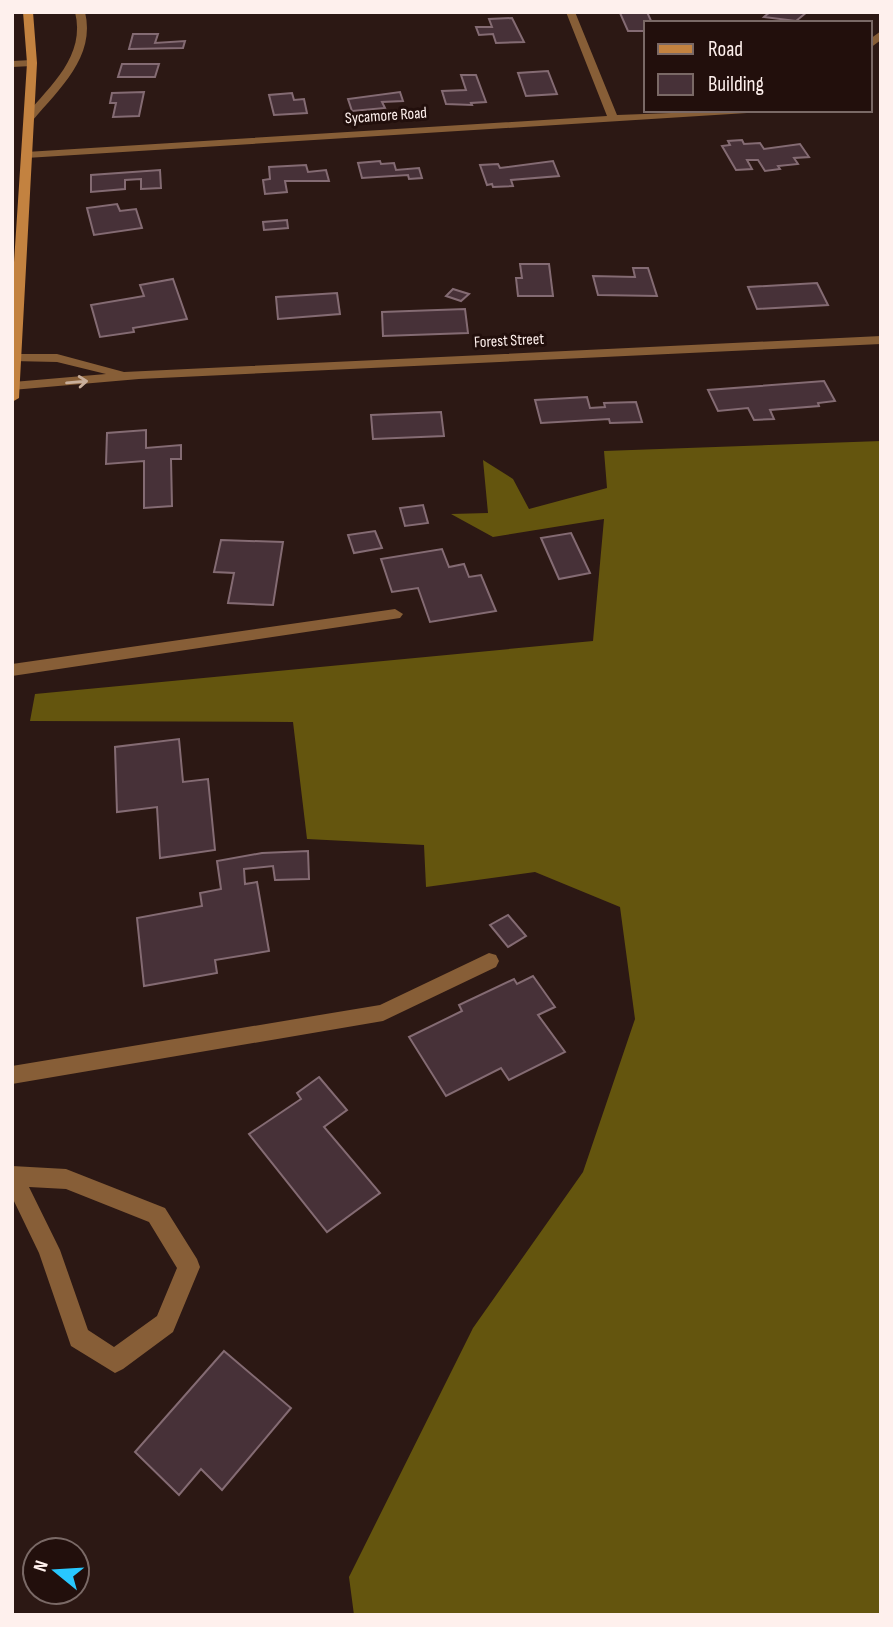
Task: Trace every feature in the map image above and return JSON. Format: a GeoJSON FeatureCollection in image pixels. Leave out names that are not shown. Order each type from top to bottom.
{"type":"FeatureCollection","features":[{"type":"Feature","properties":{"kind":"main road"},"geometry":{"type":"LineString","coordinates":[[13,392],[32,63],[28,12]]}},
{"type":"Feature","properties":{"kind":"street"},"geometry":{"type":"LineString","coordinates":[[29,118],[80,48],[85,33],[80,12]]}},
{"type":"Feature","properties":{"kind":"street"},"geometry":{"type":"LineString","coordinates":[[570,12],[613,118]]}},
{"type":"Feature","properties":{"kind":"street"},"geometry":{"type":"LineString","coordinates":[[12,64],[32,63]]}},
{"type":"Feature","properties":{"kind":"street","name":"Sycamore Road"},"geometry":{"type":"LineString","coordinates":[[26,155],[714,112]]}},
{"type":"Feature","properties":{"kind":"street","name":"Forest Street"},"geometry":{"type":"LineString","coordinates":[[13,392],[139,375],[881,340]]}},
{"type":"Feature","properties":{"kind":"street","name":"Forest Street"},"geometry":{"type":"LineString","coordinates":[[16,358],[57,358],[110,372],[139,375]]}},
{"type":"Feature","properties":{"kind":"street"},"geometry":{"type":"LineString","coordinates":[[12,670],[396,614]]}},
{"type":"Feature","properties":{"kind":"street"},"geometry":{"type":"LineString","coordinates":[[12,1075],[383,1013],[489,961]]}},
{"type":"Feature","properties":{"kind":"street"},"geometry":{"type":"LineString","coordinates":[[13,1176],[66,1179],[157,1215],[189,1267],[165,1324],[115,1361],[79,1338],[49,1250],[13,1176]]}},
{"type":"Feature","properties":{"kind":"shaded area"},"geometry":{"type":"Polygon","coordinates":[[[881,441],[881,1615],[354,1615],[349,1577],[473,1328],[583,1172],[635,1019],[620,907],[535,872],[426,887],[424,845],[307,839],[293,722],[30,721],[35,694],[593,641],[604,519],[493,537],[451,514],[488,513],[483,460],[513,479],[529,509],[607,488],[604,451],[881,441]]]}},
{"type":"Feature","properties":{"kind":"building"},"geometry":{"type":"Polygon","coordinates":[[[647,12],[651,21],[644,21],[644,31],[628,31],[620,13],[647,12]]]}},
{"type":"Feature","properties":{"kind":"building"},"geometry":{"type":"Polygon","coordinates":[[[770,12],[807,12],[796,21],[764,17],[770,12]]]}},
{"type":"Feature","properties":{"kind":"building"},"geometry":{"type":"Polygon","coordinates":[[[512,18],[524,42],[496,43],[493,34],[479,35],[476,27],[492,27],[489,19],[512,18]]]}},
{"type":"Feature","properties":{"kind":"building"},"geometry":{"type":"Polygon","coordinates":[[[133,34],[158,34],[155,43],[185,41],[183,48],[129,49],[133,34]]]}},
{"type":"Feature","properties":{"kind":"building"},"geometry":{"type":"Polygon","coordinates":[[[122,64],[159,64],[155,77],[118,77],[122,64]]]}},
{"type":"Feature","properties":{"kind":"building"},"geometry":{"type":"Polygon","coordinates":[[[548,71],[557,94],[526,96],[518,73],[548,71]]]}},
{"type":"Feature","properties":{"kind":"building"},"geometry":{"type":"Polygon","coordinates":[[[461,75],[476,75],[486,102],[471,103],[472,105],[446,104],[442,91],[466,90],[461,75]]]}},
{"type":"Feature","properties":{"kind":"building"},"geometry":{"type":"Polygon","coordinates":[[[144,92],[139,116],[113,117],[116,103],[110,103],[112,93],[144,92]]]}},
{"type":"Feature","properties":{"kind":"building"},"geometry":{"type":"Polygon","coordinates":[[[400,92],[403,101],[382,102],[385,108],[352,111],[348,99],[400,92]]]}},
{"type":"Feature","properties":{"kind":"building"},"geometry":{"type":"Polygon","coordinates":[[[292,93],[294,100],[304,99],[307,113],[274,115],[269,95],[292,93]]]}},
{"type":"Feature","properties":{"kind":"building"},"geometry":{"type":"Polygon","coordinates":[[[742,140],[744,144],[760,143],[764,149],[800,144],[809,157],[794,158],[798,164],[778,166],[780,169],[765,171],[758,160],[747,160],[752,169],[736,170],[722,146],[730,145],[728,141],[742,140]]]}},
{"type":"Feature","properties":{"kind":"building"},"geometry":{"type":"Polygon","coordinates":[[[380,161],[381,164],[394,163],[396,170],[419,168],[422,178],[409,179],[408,175],[362,178],[358,163],[380,161]]]}},
{"type":"Feature","properties":{"kind":"building"},"geometry":{"type":"Polygon","coordinates":[[[553,161],[559,176],[511,180],[513,186],[487,185],[480,165],[498,164],[500,168],[553,161]]]}},
{"type":"Feature","properties":{"kind":"building"},"geometry":{"type":"Polygon","coordinates":[[[306,165],[308,172],[326,170],[329,181],[285,181],[287,192],[265,194],[263,180],[270,179],[269,167],[306,165]]]}},
{"type":"Feature","properties":{"kind":"building"},"geometry":{"type":"Polygon","coordinates":[[[160,170],[161,188],[141,189],[141,179],[125,180],[125,189],[91,192],[91,175],[160,170]]]}},
{"type":"Feature","properties":{"kind":"building"},"geometry":{"type":"Polygon","coordinates":[[[117,204],[120,211],[136,209],[142,228],[94,235],[87,208],[117,204]]]}},
{"type":"Feature","properties":{"kind":"building"},"geometry":{"type":"Polygon","coordinates":[[[287,220],[288,228],[264,230],[263,222],[287,220]]]}},
{"type":"Feature","properties":{"kind":"building"},"geometry":{"type":"Polygon","coordinates":[[[520,264],[549,264],[553,296],[518,296],[516,278],[522,278],[520,264]]]}},
{"type":"Feature","properties":{"kind":"building"},"geometry":{"type":"Polygon","coordinates":[[[633,268],[648,268],[657,296],[598,295],[593,276],[635,277],[633,268]]]}},
{"type":"Feature","properties":{"kind":"building"},"geometry":{"type":"Polygon","coordinates":[[[173,279],[187,319],[133,328],[134,332],[100,337],[91,305],[144,296],[140,285],[173,279]]]}},
{"type":"Feature","properties":{"kind":"building"},"geometry":{"type":"Polygon","coordinates":[[[817,283],[828,305],[757,309],[748,287],[817,283]]]}},
{"type":"Feature","properties":{"kind":"building"},"geometry":{"type":"Polygon","coordinates":[[[453,289],[469,294],[461,301],[446,296],[453,289]]]}},
{"type":"Feature","properties":{"kind":"building"},"geometry":{"type":"Polygon","coordinates":[[[337,293],[340,314],[278,319],[276,297],[337,293]]]}},
{"type":"Feature","properties":{"kind":"building"},"geometry":{"type":"Polygon","coordinates":[[[465,309],[468,333],[383,336],[382,312],[465,309]]]}},
{"type":"Feature","properties":{"kind":"building"},"geometry":{"type":"Polygon","coordinates":[[[824,381],[835,401],[818,403],[819,406],[770,410],[774,419],[754,420],[748,408],[718,411],[708,390],[824,381]]]}},
{"type":"Feature","properties":{"kind":"building"},"geometry":{"type":"Polygon","coordinates":[[[587,397],[590,408],[605,407],[604,403],[636,402],[642,422],[610,423],[609,419],[541,423],[535,400],[587,397]]]}},
{"type":"Feature","properties":{"kind":"building"},"geometry":{"type":"Polygon","coordinates":[[[441,412],[444,436],[373,439],[371,415],[441,412]]]}},
{"type":"Feature","properties":{"kind":"building"},"geometry":{"type":"Polygon","coordinates":[[[146,430],[146,448],[181,445],[181,459],[171,459],[172,506],[144,508],[144,461],[106,464],[107,433],[146,430]]]}},
{"type":"Feature","properties":{"kind":"building"},"geometry":{"type":"Polygon","coordinates":[[[423,505],[428,523],[405,526],[400,508],[423,505]]]}},
{"type":"Feature","properties":{"kind":"building"},"geometry":{"type":"Polygon","coordinates":[[[375,531],[382,548],[354,553],[348,535],[375,531]]]}},
{"type":"Feature","properties":{"kind":"building"},"geometry":{"type":"Polygon","coordinates":[[[571,533],[590,573],[559,579],[541,538],[571,533]]]}},
{"type":"Feature","properties":{"kind":"building"},"geometry":{"type":"Polygon","coordinates":[[[221,540],[283,542],[273,605],[228,603],[234,573],[214,572],[221,540]]]}},
{"type":"Feature","properties":{"kind":"building"},"geometry":{"type":"Polygon","coordinates":[[[442,549],[449,567],[464,564],[469,577],[481,575],[496,611],[430,622],[418,588],[392,592],[381,559],[442,549]]]}},
{"type":"Feature","properties":{"kind":"building"},"geometry":{"type":"Polygon","coordinates":[[[179,739],[183,782],[208,779],[215,850],[160,858],[157,807],[117,812],[115,747],[179,739]]]}},
{"type":"Feature","properties":{"kind":"building"},"geometry":{"type":"Polygon","coordinates":[[[308,851],[309,879],[275,880],[273,866],[244,869],[245,884],[257,882],[269,951],[215,960],[217,973],[144,986],[137,918],[202,906],[200,893],[221,889],[217,861],[262,853],[308,851]]]}},
{"type":"Feature","properties":{"kind":"building"},"geometry":{"type":"Polygon","coordinates":[[[508,915],[526,936],[508,947],[490,925],[508,915]]]}},
{"type":"Feature","properties":{"kind":"building"},"geometry":{"type":"Polygon","coordinates":[[[533,976],[555,1007],[538,1015],[565,1052],[509,1080],[501,1068],[446,1096],[409,1037],[462,1011],[459,1005],[514,979],[517,984],[533,976]]]}},
{"type":"Feature","properties":{"kind":"building"},"geometry":{"type":"Polygon","coordinates":[[[319,1077],[347,1110],[324,1127],[380,1193],[327,1232],[249,1134],[301,1099],[297,1093],[319,1077]]]}},
{"type":"Feature","properties":{"kind":"building"},"geometry":{"type":"Polygon","coordinates":[[[224,1351],[291,1408],[222,1490],[201,1469],[179,1495],[135,1452],[224,1351]]]}}]}
